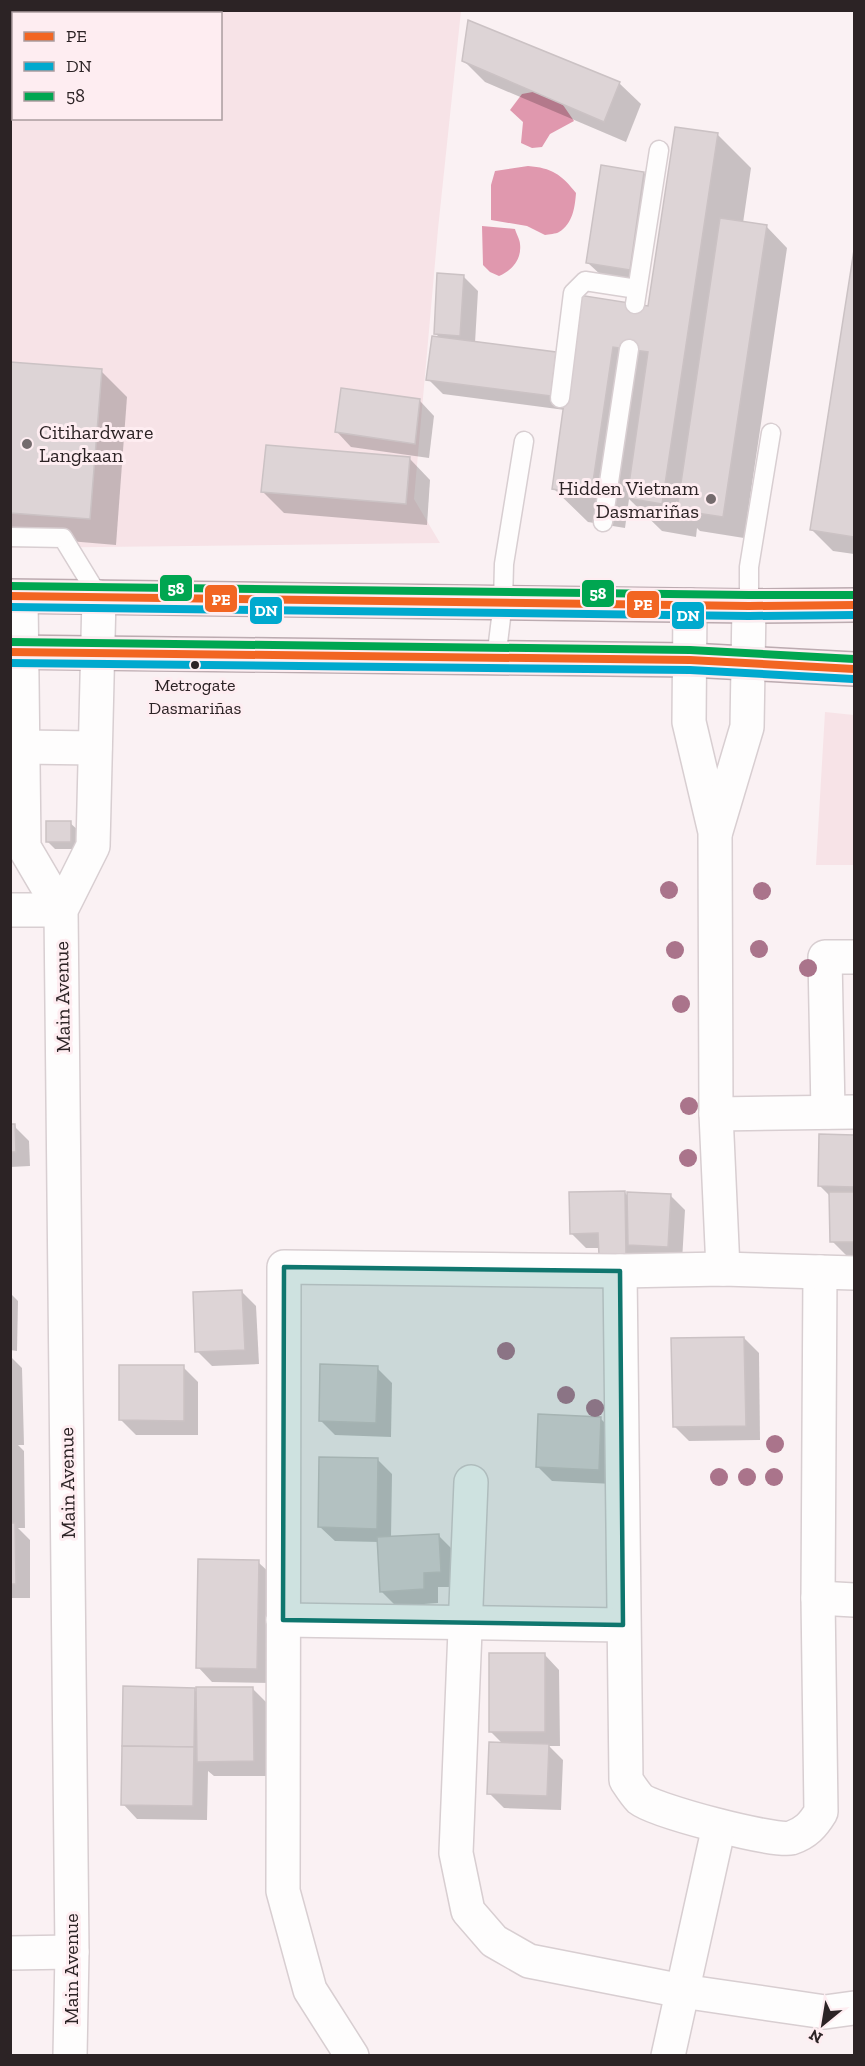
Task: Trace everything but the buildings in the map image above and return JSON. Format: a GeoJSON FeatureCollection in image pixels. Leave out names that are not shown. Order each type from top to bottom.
{"type":"FeatureCollection","features":[{"type":"Feature","properties":{"kind":"main road"},"geometry":{"type":"LineString","coordinates":[[16,596],[749,606],[855,605]]}},
{"type":"Feature","properties":{"kind":"main road"},"geometry":{"type":"LineString","coordinates":[[16,652],[690,660],[855,669]]}},
{"type":"Feature","properties":{"kind":"street","name":"Main Avenue"},"geometry":{"type":"LineString","coordinates":[[16,596],[16,652],[23,747],[24,847],[61,910]]}},
{"type":"Feature","properties":{"kind":"street","name":"Main Avenue"},"geometry":{"type":"LineString","coordinates":[[70,2055],[72,1952],[61,910],[93,846],[99,597]]}},
{"type":"Feature","properties":{"kind":"street"},"geometry":{"type":"LineString","coordinates":[[690,605],[689,722],[716,832],[716,1114],[723,1269]]}},
{"type":"Feature","properties":{"kind":"street"},"geometry":{"type":"LineString","coordinates":[[716,832],[747,727],[750,663],[749,606]]}},
{"type":"Feature","properties":{"kind":"street"},"geometry":{"type":"LineString","coordinates":[[23,747],[95,748]]}},
{"type":"Feature","properties":{"kind":"street"},"geometry":{"type":"LineString","coordinates":[[10,910],[61,910]]}},
{"type":"Feature","properties":{"kind":"street"},"geometry":{"type":"LineString","coordinates":[[716,1114],[841,1112],[825,957],[855,957]]}},
{"type":"Feature","properties":{"kind":"street"},"geometry":{"type":"LineString","coordinates":[[352,2055],[310,1990],[283,1891],[284,1267],[723,1269],[855,1273]]}},
{"type":"Feature","properties":{"kind":"street"},"geometry":{"type":"LineString","coordinates":[[620,1270],[626,1780],[639,1798],[653,1806],[719,1826],[788,1839],[809,1830],[821,1812],[818,1599],[820,1272]]}},
{"type":"Feature","properties":{"kind":"street"},"geometry":{"type":"LineString","coordinates":[[471,1482],[456,1853],[468,1911],[494,1941],[529,1961],[682,1991],[825,2012],[855,2008]]}},
{"type":"Feature","properties":{"kind":"street"},"geometry":{"type":"LineString","coordinates":[[818,1599],[855,1600]]}},
{"type":"Feature","properties":{"kind":"street"},"geometry":{"type":"LineString","coordinates":[[283,1620],[623,1625]]}},
{"type":"Feature","properties":{"kind":"street"},"geometry":{"type":"LineString","coordinates":[[668,2055],[719,1826]]}},
{"type":"Feature","properties":{"kind":"street"},"geometry":{"type":"LineString","coordinates":[[10,1953],[72,1952]]}},
{"type":"Feature","properties":{"kind":"lane"},"geometry":{"type":"LineString","coordinates":[[560,399],[573,293],[585,281],[636,296],[658,150]]}},
{"type":"Feature","properties":{"kind":"lane"},"geometry":{"type":"LineString","coordinates":[[603,522],[628,349]]}},
{"type":"Feature","properties":{"kind":"lane"},"geometry":{"type":"LineString","coordinates":[[749,606],[749,567],[771,433]]}},
{"type":"Feature","properties":{"kind":"lane"},"geometry":{"type":"LineString","coordinates":[[496,659],[503,602],[504,564],[524,441]]}},
{"type":"Feature","properties":{"kind":"lane"},"geometry":{"type":"LineString","coordinates":[[10,537],[63,538],[99,597]]}},
{"type":"Feature","properties":{"kind":"highlighted area"},"geometry":{"type":"Polygon","coordinates":[[[284,1267],[620,1271],[623,1625],[283,1620],[284,1267]]]}},
{"type":"Feature","properties":{"kind":"shaded area"},"geometry":{"type":"Polygon","coordinates":[[[10,11],[461,11],[438,229],[414,499],[440,543],[11,548],[10,11]]]}},
{"type":"Feature","properties":{"kind":"shaded area"},"geometry":{"type":"Polygon","coordinates":[[[538,91],[563,105],[574,121],[550,134],[542,147],[532,148],[521,143],[523,122],[510,110],[522,94],[538,91]]]}},
{"type":"Feature","properties":{"kind":"shaded area"},"geometry":{"type":"Polygon","coordinates":[[[528,166],[544,168],[555,173],[576,193],[570,220],[558,233],[545,235],[527,226],[491,220],[491,185],[495,171],[528,166]]]}},
{"type":"Feature","properties":{"kind":"shaded area"},"geometry":{"type":"Polygon","coordinates":[[[482,226],[515,229],[519,241],[519,255],[511,268],[499,276],[490,272],[483,265],[482,226]]]}},
{"type":"Feature","properties":{"kind":"shaded area"},"geometry":{"type":"Polygon","coordinates":[[[825,712],[854,715],[854,865],[816,865],[825,712]]]}},
{"type":"Feature","properties":{"kind":"transit line","name":"58"},"geometry":{"type":"LineString","coordinates":[[10,586],[854,595]]}},
{"type":"Feature","properties":{"kind":"transit line","name":"PE"},"geometry":{"type":"LineString","coordinates":[[10,596],[749,606],[854,605]]}},
{"type":"Feature","properties":{"kind":"transit line","name":"DN"},"geometry":{"type":"LineString","coordinates":[[10,607],[749,616],[854,615]]}},
{"type":"Feature","properties":{"kind":"transit line","name":"58"},"geometry":{"type":"LineString","coordinates":[[10,642],[690,650],[854,659]]}},
{"type":"Feature","properties":{"kind":"transit line","name":"PE"},"geometry":{"type":"LineString","coordinates":[[10,652],[690,660],[854,669]]}},
{"type":"Feature","properties":{"kind":"transit line","name":"DN"},"geometry":{"type":"LineString","coordinates":[[10,663],[690,670],[853,679]]}},
{"type":"Feature","properties":{"kind":"place","name":"Citihardware Langkaan"},"geometry":{"type":"Point","coordinates":[27,444]}},
{"type":"Feature","properties":{"kind":"place","name":"Hidden Vietnam Dasmariñas"},"geometry":{"type":"Point","coordinates":[711,499]}},
{"type":"Feature","properties":{"kind":"place","name":"Metrogate Dasmariñas"},"geometry":{"type":"Point","coordinates":[195,665]}}]}
